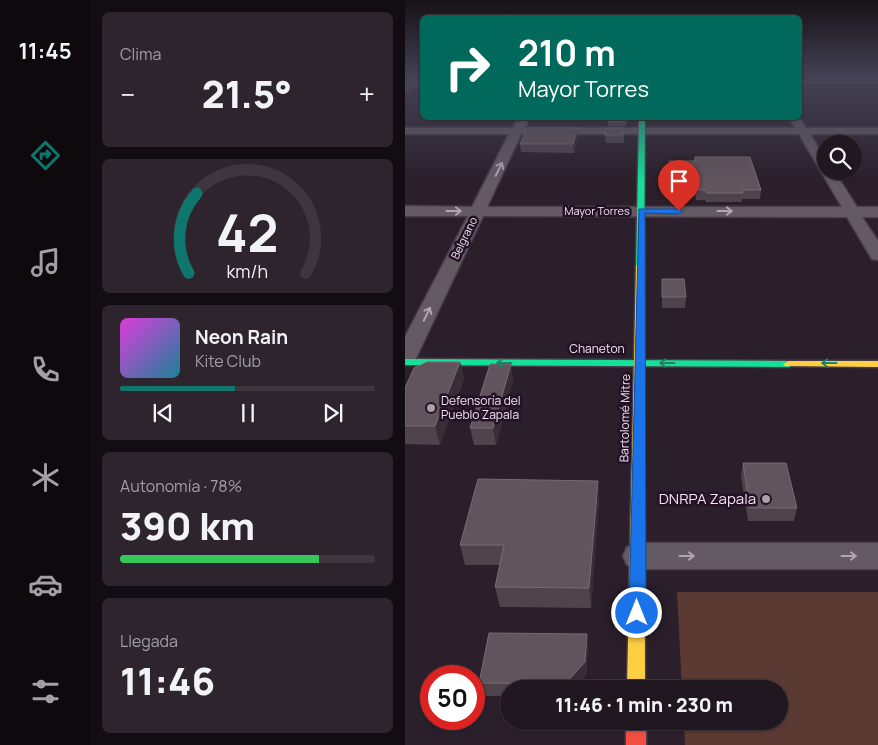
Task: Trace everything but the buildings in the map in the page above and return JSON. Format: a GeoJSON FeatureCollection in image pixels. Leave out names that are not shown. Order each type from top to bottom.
{"type":"FeatureCollection","features":[{"type":"Feature","properties":{"kind":"main road","name":"Bartolomé Mitre"},"geometry":{"type":"LineString","coordinates":[[636,680],[642,120]]}},
{"type":"Feature","properties":{"kind":"main road","name":"Chaneton"},"geometry":{"type":"LineString","coordinates":[[405,362],[878,364]]}},
{"type":"Feature","properties":{"kind":"main road"},"geometry":{"type":"LineString","coordinates":[[636,730],[636,745]]}},
{"type":"Feature","properties":{"kind":"street"},"geometry":{"type":"LineString","coordinates":[[795,120],[817,154]]}},
{"type":"Feature","properties":{"kind":"street"},"geometry":{"type":"LineString","coordinates":[[405,131],[520,124],[642,131],[878,131]]}},
{"type":"Feature","properties":{"kind":"street","name":"Belgrano"},"geometry":{"type":"LineString","coordinates":[[405,358],[520,124]]}},
{"type":"Feature","properties":{"kind":"street"},"geometry":{"type":"LineString","coordinates":[[832,180],[878,255]]}},
{"type":"Feature","properties":{"kind":"street","name":"Mayor Torres"},"geometry":{"type":"LineString","coordinates":[[405,211],[878,212]]}},
{"type":"Feature","properties":{"kind":"street"},"geometry":{"type":"LineString","coordinates":[[638,556],[878,556]]}},
{"type":"Feature","properties":{"kind":"shaded area"},"geometry":{"type":"Polygon","coordinates":[[[677,592],[878,592],[878,745],[685,745],[684,730],[788,730],[788,680],[682,680],[677,592]]]}},
{"type":"Feature","properties":{"kind":"traffic: fast"},"geometry":{"type":"LineString","coordinates":[[640,266],[642,120]]}},
{"type":"Feature","properties":{"kind":"traffic: fast"},"geometry":{"type":"LineString","coordinates":[[405,362],[789,364]]}},
{"type":"Feature","properties":{"kind":"traffic: slow"},"geometry":{"type":"LineString","coordinates":[[636,680],[640,266]]}},
{"type":"Feature","properties":{"kind":"traffic: slow"},"geometry":{"type":"LineString","coordinates":[[789,364],[878,364]]}},
{"type":"Feature","properties":{"kind":"traffic: jam"},"geometry":{"type":"LineString","coordinates":[[636,730],[636,745]]}},
{"type":"Feature","properties":{"kind":"place","name":"Defensoría del Pueblo Zapala"},"geometry":{"type":"Point","coordinates":[431,408]}},
{"type":"Feature","properties":{"kind":"place","name":"DNRPA Zapala"},"geometry":{"type":"Point","coordinates":[766,499]}},
{"type":"Feature","properties":{"kind":"route"},"geometry":{"type":"LineString","coordinates":[[637,613],[641,211],[679,211]]}}]}
